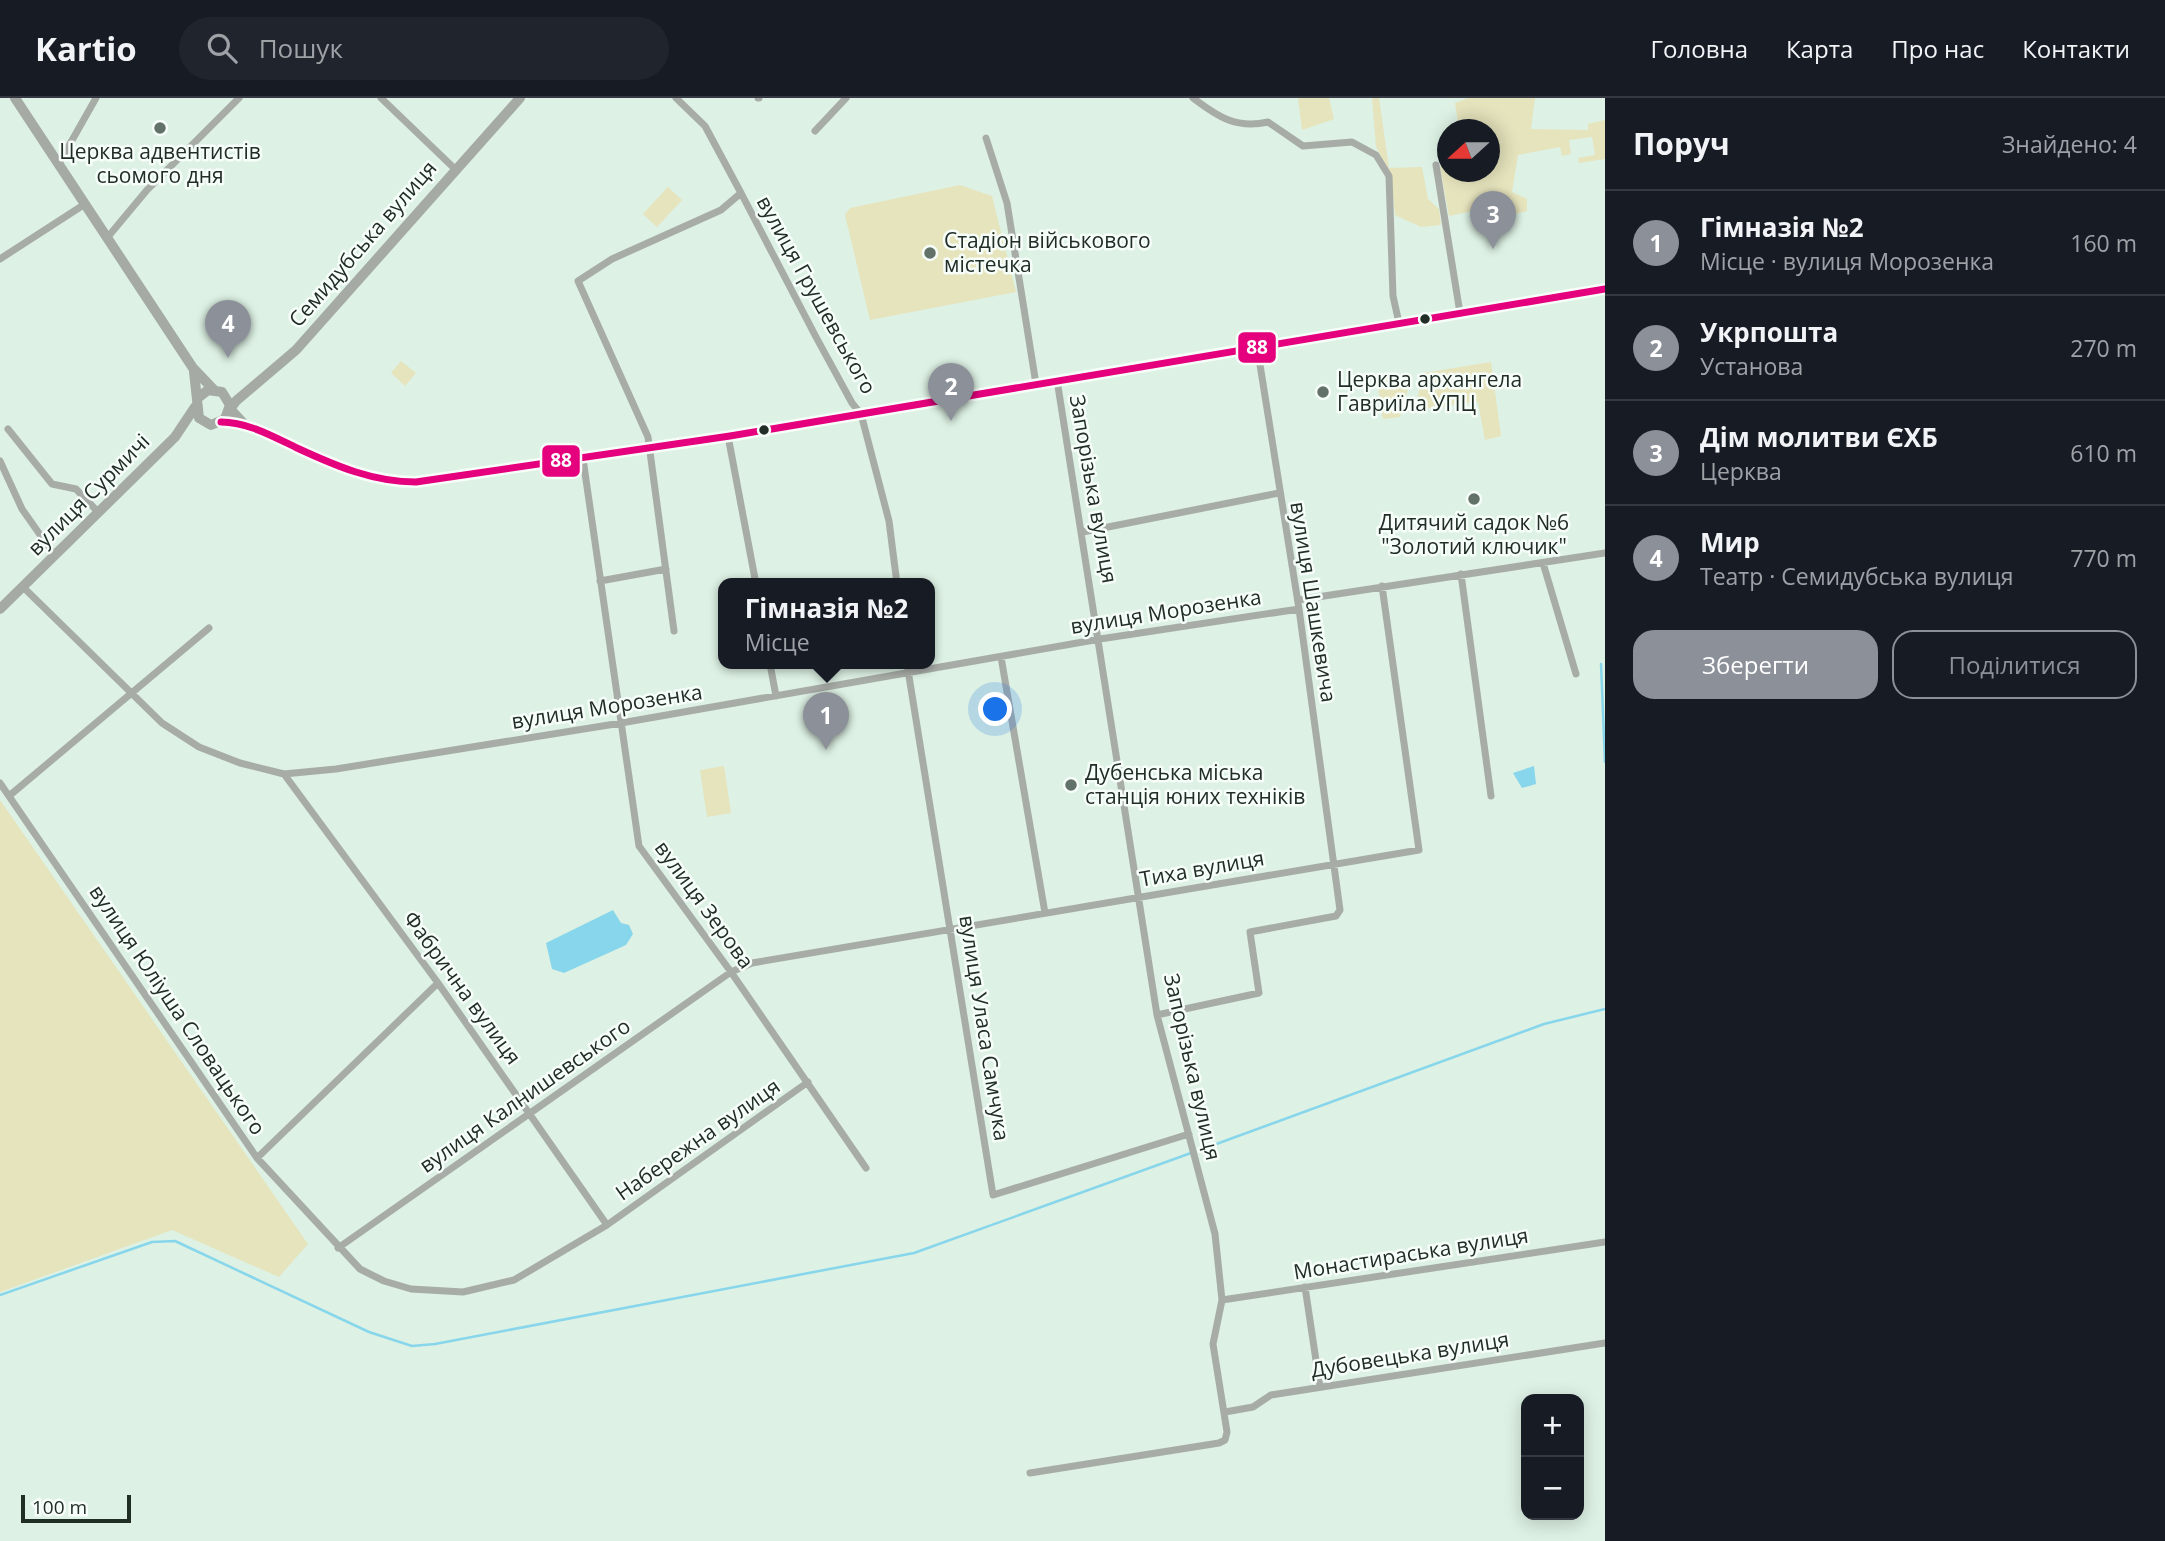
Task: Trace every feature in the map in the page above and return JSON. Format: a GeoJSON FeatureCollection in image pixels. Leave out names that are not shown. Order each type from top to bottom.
{"type":"FeatureCollection","features":[{"type":"Feature","properties":{"kind":"main road"},"geometry":{"type":"LineString","coordinates":[[15,98],[190,363],[228,400],[230,409],[249,427]]}},
{"type":"Feature","properties":{"kind":"main road","name":"Семидубська вулиця"},"geometry":{"type":"LineString","coordinates":[[230,409],[296,350],[520,98]]}},
{"type":"Feature","properties":{"kind":"main road"},"geometry":{"type":"LineString","coordinates":[[175,437],[208,424],[221,422],[249,427],[325,461],[390,482],[416,482],[728,436],[1605,289]]}},
{"type":"Feature","properties":{"kind":"main road"},"geometry":{"type":"LineString","coordinates":[[190,363],[198,418],[208,424]]}},
{"type":"Feature","properties":{"kind":"main road"},"geometry":{"type":"LineString","coordinates":[[175,437],[197,402],[218,391],[247,391]]}},
{"type":"Feature","properties":{"kind":"main road"},"geometry":{"type":"LineString","coordinates":[[221,422],[230,409]]}},
{"type":"Feature","properties":{"kind":"main road","name":"вулиця Сурмичі"},"geometry":{"type":"LineString","coordinates":[[0,609],[175,437]]}},
{"type":"Feature","properties":{"kind":"street"},"geometry":{"type":"LineString","coordinates":[[58,165],[96,98]]}},
{"type":"Feature","properties":{"kind":"street"},"geometry":{"type":"LineString","coordinates":[[107,238],[147,190],[239,98]]}},
{"type":"Feature","properties":{"kind":"street"},"geometry":{"type":"LineString","coordinates":[[381,98],[455,169]]}},
{"type":"Feature","properties":{"kind":"street","name":"вулиця Грушевського"},"geometry":{"type":"LineString","coordinates":[[676,98],[705,126],[852,403],[862,414]]}},
{"type":"Feature","properties":{"kind":"street"},"geometry":{"type":"LineString","coordinates":[[815,131],[846,98]]}},
{"type":"Feature","properties":{"kind":"street"},"geometry":{"type":"LineString","coordinates":[[1193,98],[1227,121],[1240,125],[1268,121],[1303,146],[1352,142],[1377,155],[1389,176],[1393,296],[1399,323]]}},
{"type":"Feature","properties":{"kind":"street"},"geometry":{"type":"LineString","coordinates":[[986,138],[1007,203],[1036,384]]}},
{"type":"Feature","properties":{"kind":"street"},"geometry":{"type":"LineString","coordinates":[[1436,165],[1460,313]]}},
{"type":"Feature","properties":{"kind":"street","name":"вулиця Грушевського"},"geometry":{"type":"LineString","coordinates":[[650,447],[578,281],[612,259],[720,211],[741,193]]}},
{"type":"Feature","properties":{"kind":"street"},"geometry":{"type":"LineString","coordinates":[[0,259],[85,204]]}},
{"type":"Feature","properties":{"kind":"street","name":"вулиця Шашкевича"},"geometry":{"type":"LineString","coordinates":[[1157,1015],[1259,993],[1250,932],[1336,916],[1340,910],[1298,600],[1257,346]]}},
{"type":"Feature","properties":{"kind":"street","name":"Запорізька вулиця"},"geometry":{"type":"LineString","coordinates":[[1030,1473],[1219,1443],[1227,1436],[1213,1344],[1222,1300],[1215,1234],[1157,1015],[1083,531],[1057,380]]}},
{"type":"Feature","properties":{"kind":"street"},"geometry":{"type":"LineString","coordinates":[[862,414],[889,521],[896,578]]}},
{"type":"Feature","properties":{"kind":"street"},"geometry":{"type":"LineString","coordinates":[[8,429],[52,484],[76,489],[99,513]]}},
{"type":"Feature","properties":{"kind":"street"},"geometry":{"type":"LineString","coordinates":[[728,436],[755,578]]}},
{"type":"Feature","properties":{"kind":"street"},"geometry":{"type":"LineString","coordinates":[[650,447],[674,631]]}},
{"type":"Feature","properties":{"kind":"street","name":"вулиця Зерова"},"geometry":{"type":"LineString","coordinates":[[583,459],[639,846],[731,972],[866,1168]]}},
{"type":"Feature","properties":{"kind":"street"},"geometry":{"type":"LineString","coordinates":[[0,461],[22,509],[55,556]]}},
{"type":"Feature","properties":{"kind":"street"},"geometry":{"type":"LineString","coordinates":[[1083,531],[1279,493]]}},
{"type":"Feature","properties":{"kind":"street"},"geometry":{"type":"LineString","coordinates":[[1298,600],[1605,553]]}},
{"type":"Feature","properties":{"kind":"street"},"geometry":{"type":"LineString","coordinates":[[1543,563],[1576,674]]}},
{"type":"Feature","properties":{"kind":"street"},"geometry":{"type":"LineString","coordinates":[[600,581],[666,569]]}},
{"type":"Feature","properties":{"kind":"street"},"geometry":{"type":"LineString","coordinates":[[1461,574],[1491,796]]}},
{"type":"Feature","properties":{"kind":"street","name":"Тиха вулиця"},"geometry":{"type":"LineString","coordinates":[[731,972],[752,962],[1419,850],[1382,586]]}},
{"type":"Feature","properties":{"kind":"street","name":"вулиця Морозенка"},"geometry":{"type":"LineString","coordinates":[[23,587],[162,723],[199,747],[240,763],[284,774],[621,723],[776,696],[902,669]]}},
{"type":"Feature","properties":{"kind":"street","name":"вулиця Морозенка"},"geometry":{"type":"LineString","coordinates":[[935,665],[1000,657],[1299,609]]}},
{"type":"Feature","properties":{"kind":"street"},"geometry":{"type":"LineString","coordinates":[[9,796],[209,628]]}},
{"type":"Feature","properties":{"kind":"street"},"geometry":{"type":"LineString","coordinates":[[1000,657],[1045,912]]}},
{"type":"Feature","properties":{"kind":"street"},"geometry":{"type":"LineString","coordinates":[[771,669],[776,696]]}},
{"type":"Feature","properties":{"kind":"street","name":"вулиця Уласа Самчука"},"geometry":{"type":"LineString","coordinates":[[907,669],[993,1195],[1189,1134]]}},
{"type":"Feature","properties":{"kind":"street","name":"Фабрична вулиця"},"geometry":{"type":"LineString","coordinates":[[284,774],[438,983],[607,1225]]}},
{"type":"Feature","properties":{"kind":"street","name":"вулиця Юліуша Словацького"},"geometry":{"type":"LineString","coordinates":[[0,783],[257,1158],[338,1248]]}},
{"type":"Feature","properties":{"kind":"street","name":"вулиця Калнишевського"},"geometry":{"type":"LineString","coordinates":[[338,1248],[731,972]]}},
{"type":"Feature","properties":{"kind":"street"},"geometry":{"type":"LineString","coordinates":[[257,1158],[438,983]]}},
{"type":"Feature","properties":{"kind":"street","name":"Набережна вулиця"},"geometry":{"type":"LineString","coordinates":[[338,1248],[360,1269],[384,1281],[411,1289],[463,1292],[514,1280],[607,1225],[808,1082]]}},
{"type":"Feature","properties":{"kind":"street","name":"Монастираська вулиця"},"geometry":{"type":"LineString","coordinates":[[1222,1300],[1605,1242]]}},
{"type":"Feature","properties":{"kind":"street"},"geometry":{"type":"LineString","coordinates":[[1305,1287],[1320,1387]]}},
{"type":"Feature","properties":{"kind":"street","name":"Дубовецька вулиця"},"geometry":{"type":"LineString","coordinates":[[1225,1412],[1253,1407],[1271,1395],[1605,1343]]}},
{"type":"Feature","properties":{"kind":"shaded area"},"geometry":{"type":"Polygon","coordinates":[[[1298,98],[1329,98],[1334,119],[1302,130],[1298,98]]]}},
{"type":"Feature","properties":{"kind":"shaded area"},"geometry":{"type":"Polygon","coordinates":[[[1372,98],[1379,98],[1389,168],[1422,167],[1428,199],[1439,209],[1441,225],[1421,227],[1395,215],[1391,175],[1376,147],[1372,98]]]}},
{"type":"Feature","properties":{"kind":"shaded area"},"geometry":{"type":"Polygon","coordinates":[[[1468,98],[1535,98],[1531,129],[1588,130],[1588,124],[1605,120],[1605,159],[1579,163],[1578,158],[1595,155],[1592,137],[1569,140],[1571,154],[1562,156],[1560,147],[1518,155],[1512,192],[1527,199],[1527,211],[1503,217],[1501,205],[1449,216],[1443,182],[1500,182],[1500,119],[1457,119],[1455,103],[1468,98]]]}},
{"type":"Feature","properties":{"kind":"shaded area","name":"Стадіон військового містечка"},"geometry":{"type":"Polygon","coordinates":[[[960,185],[992,196],[1016,292],[870,320],[845,215],[850,208],[960,185]]]}},
{"type":"Feature","properties":{"kind":"shaded area"},"geometry":{"type":"Polygon","coordinates":[[[668,187],[682,200],[657,227],[643,214],[668,187]]]}},
{"type":"Feature","properties":{"kind":"shaded area"},"geometry":{"type":"Polygon","coordinates":[[[401,361],[416,373],[405,386],[391,373],[401,361]]]}},
{"type":"Feature","properties":{"kind":"shaded area"},"geometry":{"type":"Polygon","coordinates":[[[1491,362],[1501,436],[1485,440],[1478,402],[1415,410],[1423,373],[1491,362]]]}},
{"type":"Feature","properties":{"kind":"shaded area"},"geometry":{"type":"Polygon","coordinates":[[[1412,375],[1400,417],[1383,419],[1377,380],[1412,375]]]}},
{"type":"Feature","properties":{"kind":"shaded area"},"geometry":{"type":"Polygon","coordinates":[[[724,766],[731,813],[707,817],[700,770],[724,766]]]}},
{"type":"Feature","properties":{"kind":"shaded area"},"geometry":{"type":"Polygon","coordinates":[[[0,800],[308,1244],[279,1277],[172,1230],[0,1292],[0,800]]]}},
{"type":"Feature","properties":{"kind":"water"},"geometry":{"type":"Polygon","coordinates":[[[1534,766],[1536,784],[1522,788],[1513,773],[1534,766]]]}},
{"type":"Feature","properties":{"kind":"water"},"geometry":{"type":"Polygon","coordinates":[[[613,910],[621,923],[629,925],[633,934],[626,945],[564,973],[552,969],[546,943],[613,910]]]}},
{"type":"Feature","properties":{"kind":"waterway"},"geometry":{"type":"LineString","coordinates":[[1601,664],[1605,762]]}},
{"type":"Feature","properties":{"kind":"waterway"},"geometry":{"type":"LineString","coordinates":[[1200,1150],[1544,1024],[1605,1009]]}},
{"type":"Feature","properties":{"kind":"waterway"},"geometry":{"type":"LineString","coordinates":[[0,1295],[152,1242],[175,1241],[369,1332],[412,1346],[435,1344],[914,1253],[1191,1153]]}},
{"type":"Feature","properties":{"kind":"transit line","name":"88"},"geometry":{"type":"LineString","coordinates":[[221,422],[260,431],[355,472],[416,482],[730,436],[1605,289]]}},
{"type":"Feature","properties":{"kind":"place","name":"Церква адвентистів сьомого дня"},"geometry":{"type":"Point","coordinates":[160,128]}},
{"type":"Feature","properties":{"kind":"place","name":"Дім молитви ЄХБ"},"geometry":{"type":"Point","coordinates":[1493,249]}},
{"type":"Feature","properties":{"kind":"place","name":"Стадіон військового містечка"},"geometry":{"type":"Point","coordinates":[930,253]}},
{"type":"Feature","properties":{"kind":"place","name":"Мир"},"geometry":{"type":"Point","coordinates":[228,358]}},
{"type":"Feature","properties":{"kind":"place","name":"Церква архангела Гавриїла УПЦ"},"geometry":{"type":"Point","coordinates":[1323,392]}},
{"type":"Feature","properties":{"kind":"place","name":"Укрпошта"},"geometry":{"type":"Point","coordinates":[951,421]}},
{"type":"Feature","properties":{"kind":"place","name":"Дитячий садок №6 \"Золотий ключик\""},"geometry":{"type":"Point","coordinates":[1474,499]}},
{"type":"Feature","properties":{"kind":"place","name":"Гімназія №2"},"geometry":{"type":"Point","coordinates":[826,750]}},
{"type":"Feature","properties":{"kind":"place","name":"Дубенська міська станція юних техніків"},"geometry":{"type":"Point","coordinates":[1071,785]}}]}
